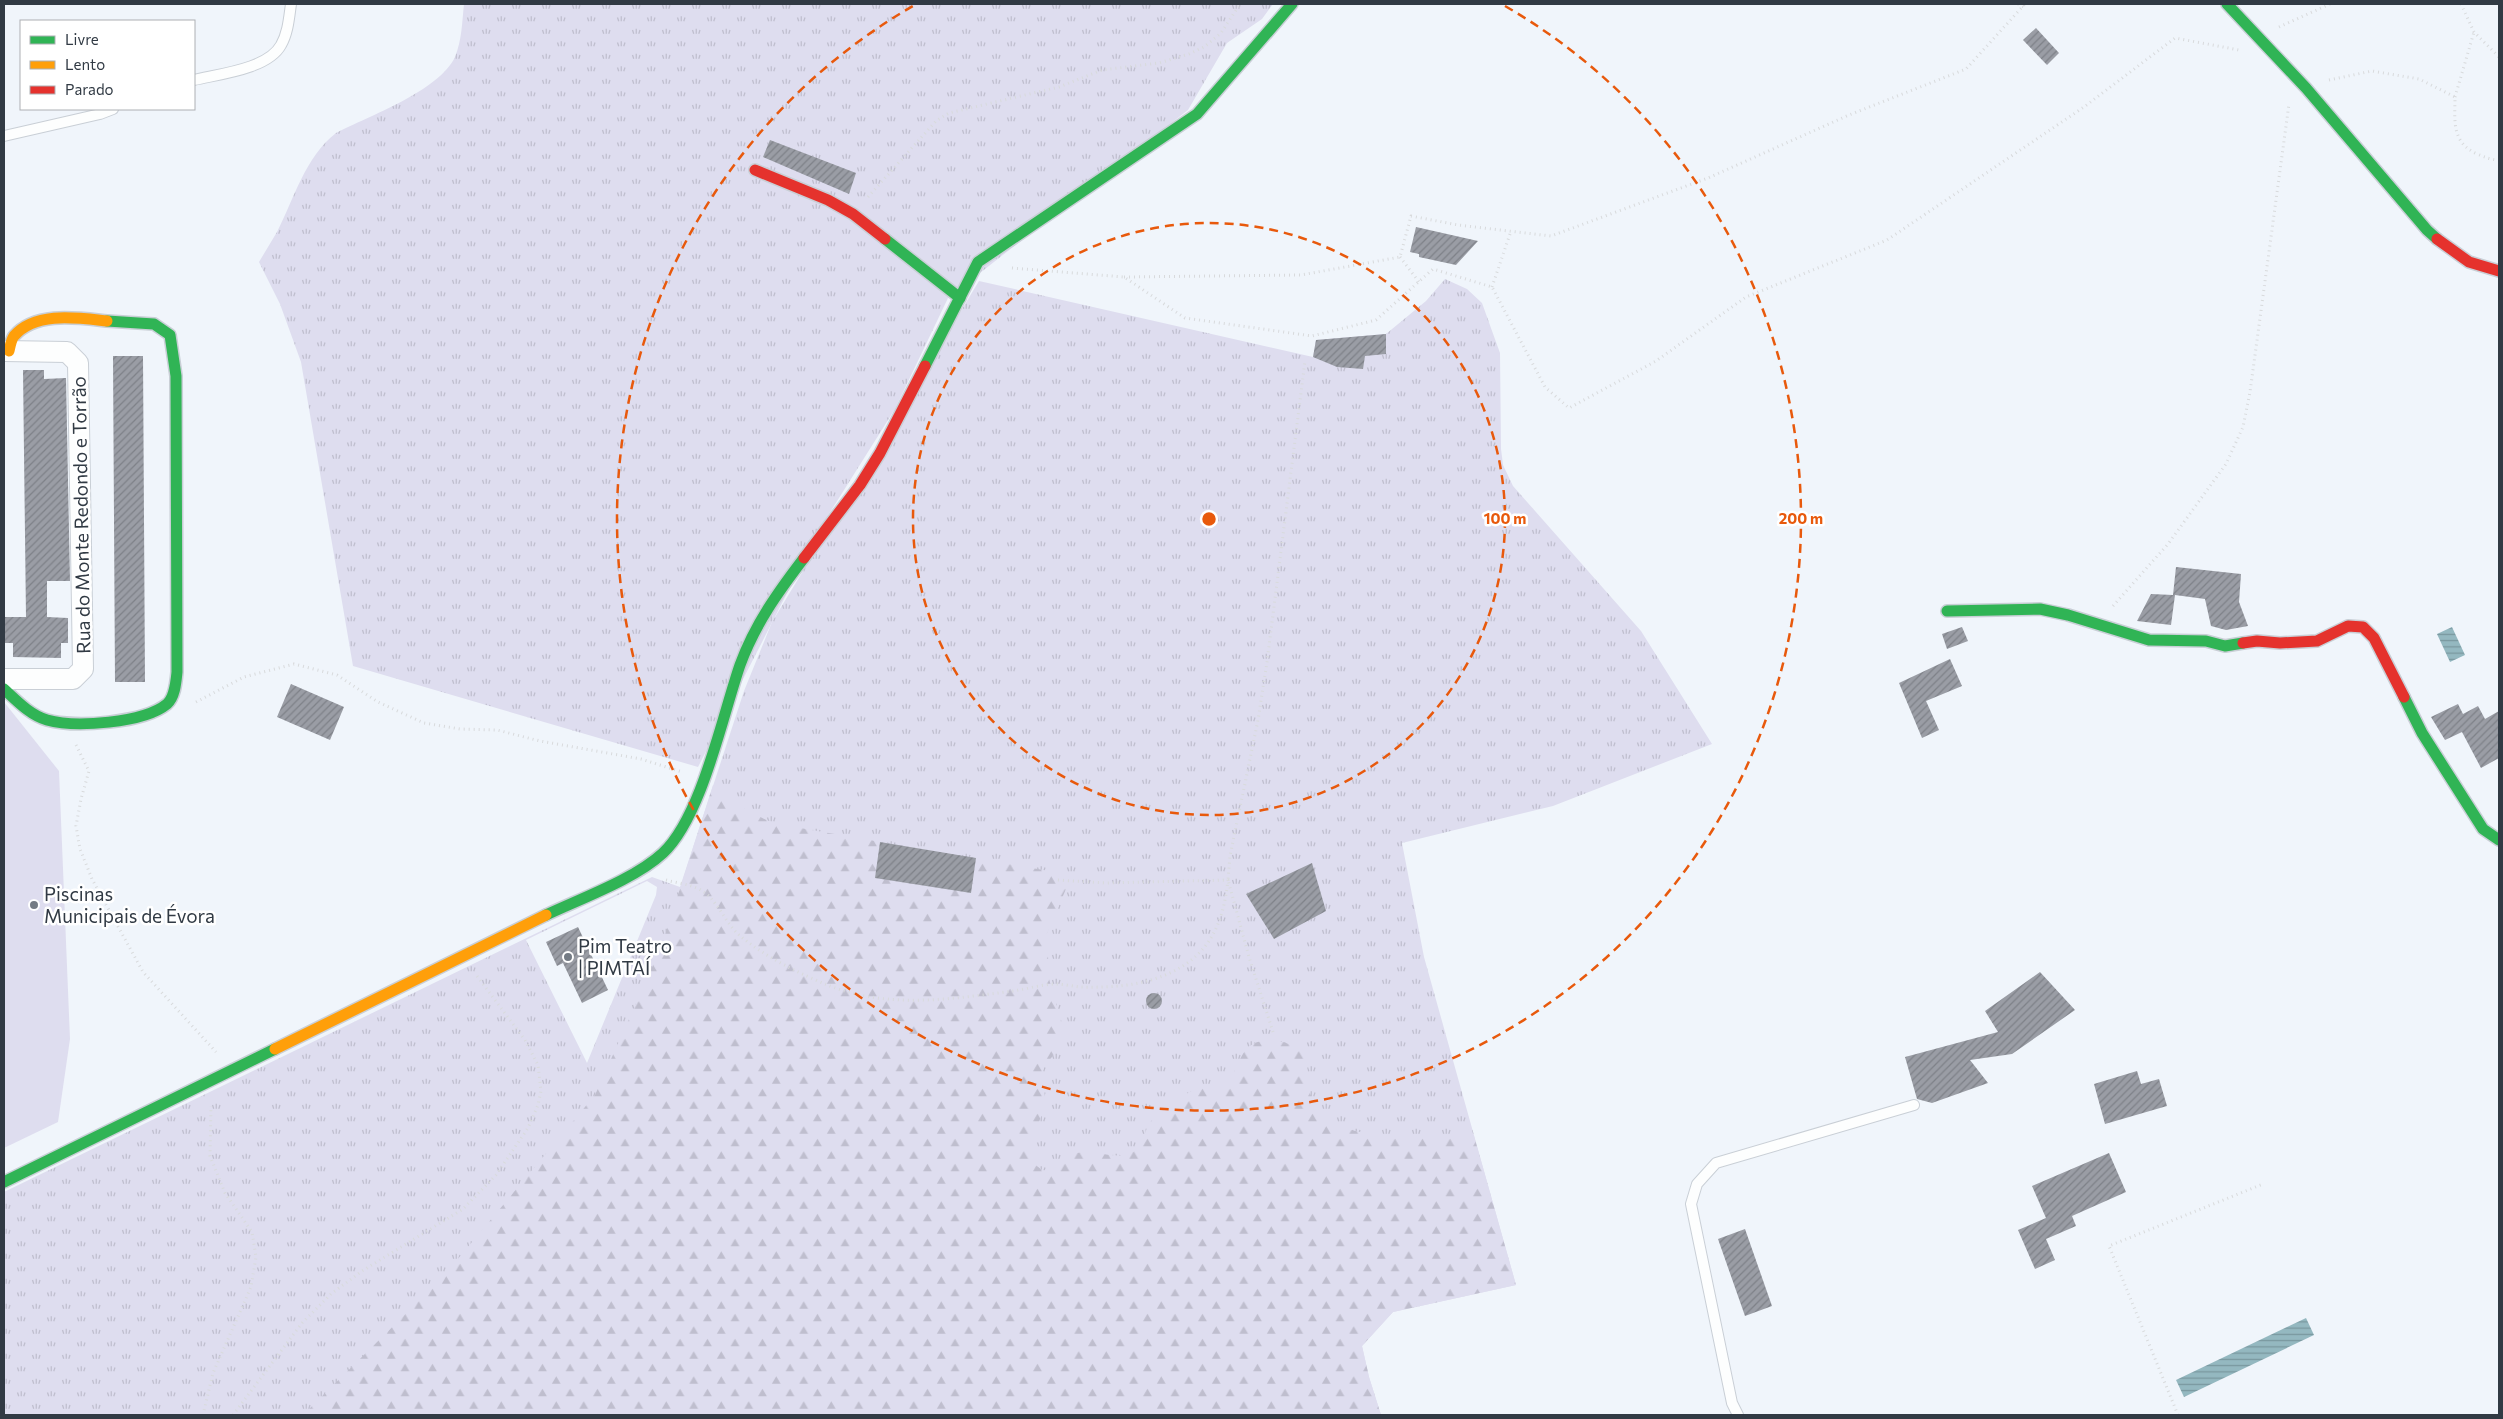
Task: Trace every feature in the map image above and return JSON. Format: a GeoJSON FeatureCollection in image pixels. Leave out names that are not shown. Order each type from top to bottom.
{"type":"FeatureCollection","features":[{"type":"Feature","properties":{"kind":"street"},"geometry":{"type":"LineString","coordinates":[[4,1182],[637,871],[662,856],[674,842],[694,806],[741,663],[769,604],[860,485],[880,453],[978,262],[1197,114],[1292,4]]}},
{"type":"Feature","properties":{"kind":"street"},"geometry":{"type":"LineString","coordinates":[[2227,4],[2306,88],[2427,230],[2451,251],[2469,262],[2499,271]]}},
{"type":"Feature","properties":{"kind":"street"},"geometry":{"type":"LineString","coordinates":[[755,170],[828,200],[853,214],[960,298]]}},
{"type":"Feature","properties":{"kind":"street"},"geometry":{"type":"LineString","coordinates":[[4,689],[34,714],[48,720],[67,724],[89,724],[151,712],[168,703],[174,691],[177,672],[176,376],[170,335],[154,324],[60,317],[31,324],[14,337],[6,351]]}},
{"type":"Feature","properties":{"kind":"street","name":"Rua do Monte Redondo e Torrão"},"geometry":{"type":"LineString","coordinates":[[4,679],[73,679],[83,669],[78,363],[66,352],[6,351]]}},
{"type":"Feature","properties":{"kind":"street"},"geometry":{"type":"LineString","coordinates":[[1947,611],[2040,609],[2149,640],[2206,641],[2224,646],[2256,640],[2280,643],[2317,641],[2348,626],[2363,627],[2374,638],[2422,733],[2483,829],[2499,840]]}},
{"type":"Feature","properties":{"kind":"lane"},"geometry":{"type":"LineString","coordinates":[[195,80],[262,64],[281,46],[288,26],[291,4]]}},
{"type":"Feature","properties":{"kind":"lane"},"geometry":{"type":"LineString","coordinates":[[4,136],[110,110]]}},
{"type":"Feature","properties":{"kind":"lane"},"geometry":{"type":"LineString","coordinates":[[1738,1415],[1732,1402],[1691,1204],[1697,1184],[1716,1163],[1914,1105]]}},
{"type":"Feature","properties":{"kind":"path"},"geometry":{"type":"LineString","coordinates":[[853,214],[942,117],[957,111],[1059,87],[1102,70],[1159,63],[1189,54],[1204,47],[1221,33],[1240,4]]}},
{"type":"Feature","properties":{"kind":"path"},"geometry":{"type":"LineString","coordinates":[[2018,4],[2025,5]]}},
{"type":"Feature","properties":{"kind":"path"},"geometry":{"type":"LineString","coordinates":[[2259,37],[2330,4]]}},
{"type":"Feature","properties":{"kind":"path"},"geometry":{"type":"LineString","coordinates":[[2460,4],[2474,32],[2499,57]]}},
{"type":"Feature","properties":{"kind":"path"},"geometry":{"type":"LineString","coordinates":[[1400,257],[1411,216],[1551,236],[1708,178],[1849,115],[1966,69],[2025,5]]}},
{"type":"Feature","properties":{"kind":"path"},"geometry":{"type":"LineString","coordinates":[[2474,32],[2454,97],[2455,130],[2465,148],[2492,160],[2499,160]]}},
{"type":"Feature","properties":{"kind":"path"},"geometry":{"type":"LineString","coordinates":[[1511,231],[1492,287],[1544,387],[1569,408],[1656,361],[1746,297],[1887,240],[2084,107],[2175,38],[2264,55],[2274,55]]}},
{"type":"Feature","properties":{"kind":"path"},"geometry":{"type":"LineString","coordinates":[[2102,626],[2118,598],[2168,544],[2193,512],[2226,464],[2243,427],[2252,382],[2289,101],[2306,88],[2335,78],[2372,71],[2419,80],[2454,97]]}},
{"type":"Feature","properties":{"kind":"path"},"geometry":{"type":"LineString","coordinates":[[1008,268],[1124,278],[1300,276],[1400,257]]}},
{"type":"Feature","properties":{"kind":"path"},"geometry":{"type":"LineString","coordinates":[[1400,257],[1419,282]]}},
{"type":"Feature","properties":{"kind":"path"},"geometry":{"type":"LineString","coordinates":[[1124,278],[1185,318],[1312,336],[1376,320],[1433,270],[1492,287]]}},
{"type":"Feature","properties":{"kind":"path"},"geometry":{"type":"LineString","coordinates":[[637,871],[701,889],[710,896],[724,919],[739,935],[794,968],[857,996],[892,1001],[990,994],[1054,984],[1104,987],[1135,984],[1152,980],[1185,964],[1203,949],[1211,939],[1222,916],[1232,844],[1258,720],[1267,662],[1305,361]]}},
{"type":"Feature","properties":{"kind":"path"},"geometry":{"type":"LineString","coordinates":[[168,703],[191,704],[244,677],[294,664],[337,674],[378,702],[424,723],[460,730],[497,730],[549,743],[641,759],[704,779]]}},
{"type":"Feature","properties":{"kind":"path"},"geometry":{"type":"LineString","coordinates":[[67,724],[89,771],[76,826],[80,849],[92,879],[143,972],[232,1069]]}},
{"type":"Feature","properties":{"kind":"path"},"geometry":{"type":"LineString","coordinates":[[1057,880],[1107,883],[1228,880]]}},
{"type":"Feature","properties":{"kind":"path"},"geometry":{"type":"LineString","coordinates":[[1228,880],[1249,957],[1273,1032]]}},
{"type":"Feature","properties":{"kind":"path"},"geometry":{"type":"LineString","coordinates":[[233,1415],[302,1323],[331,1294],[362,1271],[463,1209],[496,1175],[528,1128],[540,1098],[541,1078],[538,1065],[525,1040],[462,956]]}},
{"type":"Feature","properties":{"kind":"path"},"geometry":{"type":"LineString","coordinates":[[203,1415],[220,1352],[251,1287],[256,1257],[252,1232],[225,1192],[210,1156],[211,1098],[220,1075]]}},
{"type":"Feature","properties":{"kind":"path"},"geometry":{"type":"LineString","coordinates":[[2178,1415],[2109,1246],[2263,1184]]}},
{"type":"Feature","properties":{"kind":"green space"},"geometry":{"type":"Polygon","coordinates":[[[464,4],[1273,4],[1262,19],[1227,43],[1188,110],[948,298],[895,409],[822,525],[698,767],[353,666],[301,362],[280,304],[259,262],[277,232],[308,166],[325,143],[336,133],[419,92],[447,69],[455,57],[459,44],[464,4]]]}},
{"type":"Feature","properties":{"kind":"green space"},"geometry":{"type":"Polygon","coordinates":[[[1445,279],[1467,289],[1482,303],[1500,353],[1501,449],[1503,465],[1513,486],[1641,631],[1712,744],[1553,806],[1402,843],[1424,957],[1516,1285],[1393,1312],[1362,1346],[1381,1415],[4,1415],[4,1192],[652,877],[680,887],[744,691],[772,622],[979,281],[1313,357],[1316,340],[1386,334],[1426,301],[1445,279]],[[647,881],[526,940],[587,1063],[656,895],[657,887],[647,881]]]}},
{"type":"Feature","properties":{"kind":"green space","name":"Piscinas Municipais de Évora"},"geometry":{"type":"Polygon","coordinates":[[[4,702],[59,771],[70,1039],[58,1122],[4,1148],[4,702]]]}},
{"type":"Feature","properties":{"kind":"green space"},"geometry":{"type":"Polygon","coordinates":[[[713,785],[743,808],[777,824],[1072,875],[1047,933],[1049,979],[1062,1023],[1062,1033],[1059,1048],[1044,1067],[1042,1075],[1046,1105],[1029,1145],[1033,1163],[1042,1170],[1053,1171],[1064,1160],[1077,1153],[1129,1154],[1138,1148],[1150,1123],[1161,1112],[1197,1088],[1205,1085],[1221,1084],[1227,1081],[1244,1052],[1253,1044],[1266,1040],[1280,1041],[1294,1047],[1304,1056],[1307,1063],[1308,1086],[1311,1095],[1318,1110],[1329,1121],[1359,1132],[1378,1135],[1420,1137],[1474,1136],[1516,1285],[1393,1312],[1362,1346],[1381,1415],[303,1415],[442,1278],[595,1095],[662,945],[713,785]]]}},
{"type":"Feature","properties":{"kind":"shaded area"},"geometry":{"type":"Polygon","coordinates":[[[2452,627],[2465,655],[2450,662],[2437,634],[2452,627]]]}},
{"type":"Feature","properties":{"kind":"shaded area"},"geometry":{"type":"Polygon","coordinates":[[[2306,1318],[2314,1335],[2184,1397],[2176,1380],[2306,1318]]]}},
{"type":"Feature","properties":{"kind":"building"},"geometry":{"type":"Polygon","coordinates":[[[2036,28],[2059,53],[2047,65],[2023,40],[2036,28]]]}},
{"type":"Feature","properties":{"kind":"building"},"geometry":{"type":"Polygon","coordinates":[[[770,140],[856,173],[849,194],[763,157],[770,140]]]}},
{"type":"Feature","properties":{"kind":"building"},"geometry":{"type":"Polygon","coordinates":[[[1416,227],[1478,241],[1456,265],[1419,257],[1419,254],[1410,252],[1416,227]]]}},
{"type":"Feature","properties":{"kind":"building"},"geometry":{"type":"Polygon","coordinates":[[[1386,334],[1386,354],[1365,356],[1363,369],[1337,367],[1313,357],[1316,340],[1386,334]]]}},
{"type":"Feature","properties":{"kind":"building"},"geometry":{"type":"Polygon","coordinates":[[[113,356],[143,356],[145,682],[115,682],[113,356]]]}},
{"type":"Feature","properties":{"kind":"building"},"geometry":{"type":"Polygon","coordinates":[[[23,370],[44,370],[44,379],[66,378],[70,581],[47,581],[47,617],[68,618],[68,643],[61,643],[61,658],[13,657],[13,643],[4,643],[4,617],[26,617],[23,370]]]}},
{"type":"Feature","properties":{"kind":"building"},"geometry":{"type":"Polygon","coordinates":[[[2176,567],[2241,574],[2239,602],[2248,626],[2226,630],[2211,626],[2205,599],[2175,595],[2171,625],[2137,621],[2151,594],[2173,595],[2176,567]]]}},
{"type":"Feature","properties":{"kind":"building"},"geometry":{"type":"Polygon","coordinates":[[[1962,627],[1968,641],[1947,649],[1942,634],[1962,627]]]}},
{"type":"Feature","properties":{"kind":"building"},"geometry":{"type":"Polygon","coordinates":[[[1950,659],[1962,686],[1926,701],[1939,730],[1922,738],[1899,683],[1950,659]]]}},
{"type":"Feature","properties":{"kind":"building"},"geometry":{"type":"Polygon","coordinates":[[[291,684],[344,707],[330,740],[277,717],[291,684]]]}},
{"type":"Feature","properties":{"kind":"building"},"geometry":{"type":"Polygon","coordinates":[[[2458,704],[2463,714],[2478,706],[2485,719],[2499,711],[2499,758],[2481,768],[2462,732],[2445,740],[2431,717],[2458,704]]]}},
{"type":"Feature","properties":{"kind":"building"},"geometry":{"type":"Polygon","coordinates":[[[880,842],[976,858],[971,893],[875,878],[880,842]]]}},
{"type":"Feature","properties":{"kind":"building"},"geometry":{"type":"Polygon","coordinates":[[[1312,863],[1326,911],[1274,939],[1246,894],[1312,863]]]}},
{"type":"Feature","properties":{"kind":"building"},"geometry":{"type":"Polygon","coordinates":[[[578,927],[608,990],[582,1003],[563,963],[557,966],[546,942],[578,927]]]}},
{"type":"Feature","properties":{"kind":"building"},"geometry":{"type":"Polygon","coordinates":[[[2040,972],[2075,1010],[2012,1054],[1970,1060],[1988,1083],[1932,1103],[1917,1099],[1905,1057],[1998,1032],[1985,1011],[2040,972]]]}},
{"type":"Feature","properties":{"kind":"building"},"geometry":{"type":"Polygon","coordinates":[[[1154,993],[1160,995],[1162,1001],[1160,1007],[1154,1009],[1148,1007],[1146,1001],[1148,995],[1154,993]]]}},
{"type":"Feature","properties":{"kind":"building"},"geometry":{"type":"Polygon","coordinates":[[[2137,1071],[2141,1084],[2159,1079],[2167,1106],[2105,1124],[2094,1084],[2137,1071]]]}},
{"type":"Feature","properties":{"kind":"building"},"geometry":{"type":"Polygon","coordinates":[[[2109,1153],[2126,1192],[2072,1216],[2076,1226],[2046,1239],[2055,1260],[2035,1269],[2018,1230],[2046,1218],[2032,1186],[2109,1153]]]}},
{"type":"Feature","properties":{"kind":"building"},"geometry":{"type":"Polygon","coordinates":[[[1745,1229],[1772,1306],[1745,1316],[1718,1239],[1745,1229]]]}},
{"type":"Feature","properties":{"kind":"traffic: fast"},"geometry":{"type":"LineString","coordinates":[[925,366],[978,262],[1197,114],[1292,4]]}},
{"type":"Feature","properties":{"kind":"traffic: fast"},"geometry":{"type":"LineString","coordinates":[[2227,4],[2306,88],[2427,230],[2437,239]]}},
{"type":"Feature","properties":{"kind":"traffic: fast"},"geometry":{"type":"LineString","coordinates":[[885,239],[960,298]]}},
{"type":"Feature","properties":{"kind":"traffic: fast"},"geometry":{"type":"LineString","coordinates":[[4,689],[35,715],[47,720],[74,724],[109,722],[142,716],[167,704],[175,689],[177,672],[176,376],[170,335],[154,324],[107,321]]}},
{"type":"Feature","properties":{"kind":"traffic: fast"},"geometry":{"type":"LineString","coordinates":[[546,915],[623,880],[638,871],[663,853],[677,836],[700,791],[746,650],[768,609],[804,558]]}},
{"type":"Feature","properties":{"kind":"traffic: fast"},"geometry":{"type":"LineString","coordinates":[[1947,611],[2040,609],[2068,615],[2149,640],[2206,641],[2225,646],[2243,643]]}},
{"type":"Feature","properties":{"kind":"traffic: fast"},"geometry":{"type":"LineString","coordinates":[[2404,697],[2422,733],[2483,829],[2499,840]]}},
{"type":"Feature","properties":{"kind":"traffic: fast"},"geometry":{"type":"LineString","coordinates":[[4,1182],[275,1049]]}},
{"type":"Feature","properties":{"kind":"traffic: slow"},"geometry":{"type":"LineString","coordinates":[[9,351],[14,336],[23,328],[45,319],[71,318],[107,321]]}},
{"type":"Feature","properties":{"kind":"traffic: slow"},"geometry":{"type":"LineString","coordinates":[[275,1049],[546,915]]}},
{"type":"Feature","properties":{"kind":"traffic: jam"},"geometry":{"type":"LineString","coordinates":[[755,170],[828,200],[853,214],[885,239]]}},
{"type":"Feature","properties":{"kind":"traffic: jam"},"geometry":{"type":"LineString","coordinates":[[2437,239],[2469,262],[2499,271]]}},
{"type":"Feature","properties":{"kind":"traffic: jam"},"geometry":{"type":"LineString","coordinates":[[804,558],[860,485],[880,453],[925,366]]}},
{"type":"Feature","properties":{"kind":"traffic: jam"},"geometry":{"type":"LineString","coordinates":[[2243,643],[2257,641],[2280,643],[2317,641],[2348,626],[2363,627],[2374,638],[2404,697]]}},
{"type":"Feature","properties":{"kind":"place","name":"Piscinas Municipais de Évora"},"geometry":{"type":"Point","coordinates":[34,905]}},
{"type":"Feature","properties":{"kind":"place","name":"Pim Teatro | PIMTAÍ"},"geometry":{"type":"Point","coordinates":[568,957]}}]}
